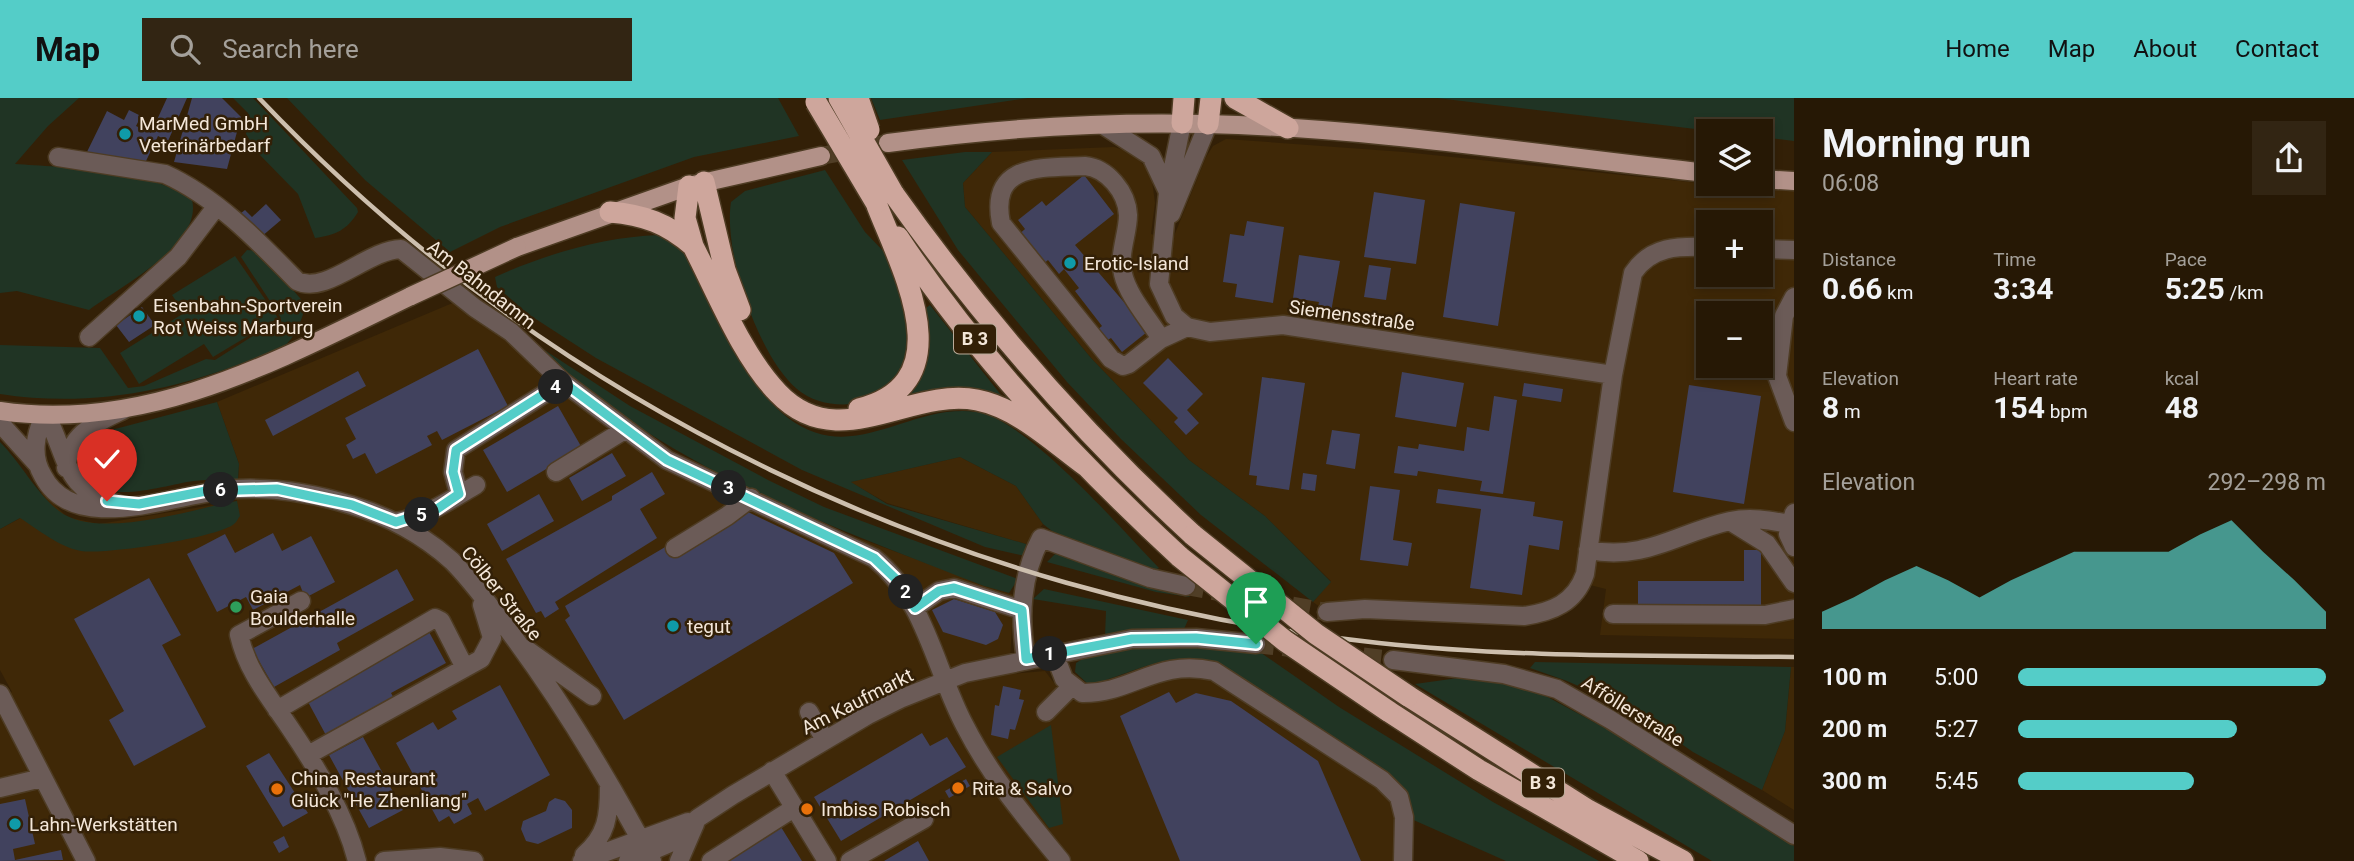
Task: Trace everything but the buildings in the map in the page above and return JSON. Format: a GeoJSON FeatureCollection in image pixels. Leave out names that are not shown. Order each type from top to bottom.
{"type":"FeatureCollection","features":[{"type":"Feature","properties":{"kind":"highway","name":"B 3"},"geometry":{"type":"LineString","coordinates":[[839,98],[885,192],[917,266],[961,322],[1086,466],[1180,557],[1285,641],[1388,711],[1479,770],[1638,861]]}},
{"type":"Feature","properties":{"kind":"highway"},"geometry":{"type":"LineString","coordinates":[[696,184],[725,270],[760,357],[777,380],[796,397],[830,411],[867,407],[889,396],[906,378],[919,346],[917,312],[858,98]]}},
{"type":"Feature","properties":{"kind":"highway"},"geometry":{"type":"LineString","coordinates":[[1182,123],[1184,98]]}},
{"type":"Feature","properties":{"kind":"highway"},"geometry":{"type":"LineString","coordinates":[[1208,124],[1211,98]]}},
{"type":"Feature","properties":{"kind":"highway"},"geometry":{"type":"LineString","coordinates":[[1235,98],[1288,128]]}},
{"type":"Feature","properties":{"kind":"highway","name":"B 3"},"geometry":{"type":"LineString","coordinates":[[815,100],[953,278],[1034,375],[1111,457],[1193,535],[1307,627],[1408,696],[1588,810],[1683,861]]}},
{"type":"Feature","properties":{"kind":"highway"},"geometry":{"type":"LineString","coordinates":[[696,184],[685,218],[693,246],[753,359],[779,394],[797,408],[819,417],[849,421],[932,401],[976,400],[1015,415],[1086,466]]}},
{"type":"Feature","properties":{"kind":"highway"},"geometry":{"type":"LineString","coordinates":[[610,212],[652,219],[677,232],[693,246]]}},
{"type":"Feature","properties":{"kind":"main road"},"geometry":{"type":"LineString","coordinates":[[888,142],[976,132],[1182,123],[1288,128],[1439,141],[1696,172]]}},
{"type":"Feature","properties":{"kind":"main road"},"geometry":{"type":"LineString","coordinates":[[0,411],[45,415],[123,410],[233,379],[517,247],[610,212],[696,184],[821,156]]}},
{"type":"Feature","properties":{"kind":"main road"},"geometry":{"type":"LineString","coordinates":[[1773,180],[1794,181]]}},
{"type":"Feature","properties":{"kind":"street"},"geometry":{"type":"LineString","coordinates":[[1161,339],[1123,274],[1122,260],[1128,213],[1111,178],[1093,166],[1031,168],[1012,177],[1000,196],[1001,223],[1111,359],[1123,366],[1129,364],[1161,339],[1187,327],[1170,310],[1159,284],[1162,233],[1182,123]]}},
{"type":"Feature","properties":{"kind":"street"},"geometry":{"type":"LineString","coordinates":[[1162,233],[1208,124]]}},
{"type":"Feature","properties":{"kind":"street"},"geometry":{"type":"LineString","coordinates":[[1103,125],[1150,156],[1168,192]]}},
{"type":"Feature","properties":{"kind":"street","name":"Am Bahndamm"},"geometry":{"type":"LineString","coordinates":[[58,157],[164,174],[195,191],[255,237],[297,281],[306,285],[329,280],[382,251],[406,251],[475,309],[519,338],[563,382],[667,460],[714,489],[751,498],[874,558],[900,583],[915,608],[944,684],[1003,792],[1061,861]]}},
{"type":"Feature","properties":{"kind":"street"},"geometry":{"type":"LineString","coordinates":[[89,338],[178,257],[216,207]]}},
{"type":"Feature","properties":{"kind":"street"},"geometry":{"type":"LineString","coordinates":[[1336,611],[1524,616],[1563,605],[1577,591],[1585,574],[1628,288],[1642,261],[1667,249],[1696,248]]}},
{"type":"Feature","properties":{"kind":"street"},"geometry":{"type":"LineString","coordinates":[[1773,249],[1794,250]]}},
{"type":"Feature","properties":{"kind":"street"},"geometry":{"type":"LineString","coordinates":[[1794,298],[1784,316],[1777,376],[1794,422]]}},
{"type":"Feature","properties":{"kind":"street","name":"Siemensstraße"},"geometry":{"type":"LineString","coordinates":[[1187,327],[1210,332],[1283,325],[1614,375]]}},
{"type":"Feature","properties":{"kind":"street"},"geometry":{"type":"LineString","coordinates":[[459,494],[453,472],[456,450],[563,382]]}},
{"type":"Feature","properties":{"kind":"street"},"geometry":{"type":"LineString","coordinates":[[66,468],[70,450],[84,430],[123,410]]}},
{"type":"Feature","properties":{"kind":"street"},"geometry":{"type":"LineString","coordinates":[[37,464],[36,434],[45,415]]}},
{"type":"Feature","properties":{"kind":"street","name":"Cölber Straße"},"geometry":{"type":"LineString","coordinates":[[45,415],[66,468],[80,485],[97,497],[118,504],[139,504]]}},
{"type":"Feature","properties":{"kind":"street","name":"Cölber Straße"},"geometry":{"type":"LineString","coordinates":[[0,423],[37,464],[52,490],[78,506],[98,510],[206,491],[277,489],[352,505],[396,522],[440,552],[477,589],[520,646],[570,721],[646,850]]}},
{"type":"Feature","properties":{"kind":"street"},"geometry":{"type":"LineString","coordinates":[[556,472],[626,429]]}},
{"type":"Feature","properties":{"kind":"street"},"geometry":{"type":"LineString","coordinates":[[396,522],[437,509],[476,485]]}},
{"type":"Feature","properties":{"kind":"street"},"geometry":{"type":"LineString","coordinates":[[675,548],[751,498]]}},
{"type":"Feature","properties":{"kind":"street"},"geometry":{"type":"LineString","coordinates":[[437,509],[433,527],[440,552]]}},
{"type":"Feature","properties":{"kind":"street"},"geometry":{"type":"LineString","coordinates":[[1588,550],[1632,553],[1730,521],[1791,518],[1788,534],[1794,547]]}},
{"type":"Feature","properties":{"kind":"street"},"geometry":{"type":"LineString","coordinates":[[1730,521],[1767,544],[1778,556],[1794,583]]}},
{"type":"Feature","properties":{"kind":"street"},"geometry":{"type":"LineString","coordinates":[[1026,659],[1022,610],[1024,581],[1041,538],[1150,578],[1186,586]]}},
{"type":"Feature","properties":{"kind":"street"},"geometry":{"type":"LineString","coordinates":[[915,608],[939,591],[954,588],[1022,610]]}},
{"type":"Feature","properties":{"kind":"street"},"geometry":{"type":"LineString","coordinates":[[308,755],[465,668],[486,653],[492,638],[477,589]]}},
{"type":"Feature","properties":{"kind":"street"},"geometry":{"type":"LineString","coordinates":[[301,601],[239,635],[243,653],[269,701],[308,755],[351,836],[357,861]]}},
{"type":"Feature","properties":{"kind":"street"},"geometry":{"type":"LineString","coordinates":[[1613,614],[1765,615],[1794,609]]}},
{"type":"Feature","properties":{"kind":"street"},"geometry":{"type":"LineString","coordinates":[[277,710],[435,618],[441,621],[465,668]]}},
{"type":"Feature","properties":{"kind":"street","name":"Am Kaufmarkt"},"geometry":{"type":"LineString","coordinates":[[646,850],[670,843],[698,818],[825,740],[900,699],[944,684],[965,673],[1132,639],[1167,637],[1256,644]]}},
{"type":"Feature","properties":{"kind":"street"},"geometry":{"type":"LineString","coordinates":[[520,646],[592,696]]}},
{"type":"Feature","properties":{"kind":"street"},"geometry":{"type":"LineString","coordinates":[[1054,653],[1070,687],[1090,693],[1171,667],[1193,666],[1214,671],[1382,780],[1399,797],[1404,817],[1403,861]]}},
{"type":"Feature","properties":{"kind":"street","name":"Afföllerstraße"},"geometry":{"type":"LineString","coordinates":[[1393,660],[1504,674],[1557,689],[1794,835]]}},
{"type":"Feature","properties":{"kind":"street"},"geometry":{"type":"LineString","coordinates":[[1046,712],[1070,687]]}},
{"type":"Feature","properties":{"kind":"street"},"geometry":{"type":"LineString","coordinates":[[0,694],[42,778],[57,816],[86,861]]}},
{"type":"Feature","properties":{"kind":"street"},"geometry":{"type":"LineString","coordinates":[[809,712],[825,740]]}},
{"type":"Feature","properties":{"kind":"street"},"geometry":{"type":"LineString","coordinates":[[772,771],[827,861]]}},
{"type":"Feature","properties":{"kind":"street"},"geometry":{"type":"LineString","coordinates":[[0,788],[42,778]]}},
{"type":"Feature","properties":{"kind":"street"},"geometry":{"type":"LineString","coordinates":[[580,861],[603,835],[608,819],[609,787]]}},
{"type":"Feature","properties":{"kind":"street"},"geometry":{"type":"LineString","coordinates":[[711,861],[794,808]]}},
{"type":"Feature","properties":{"kind":"street"},"geometry":{"type":"LineString","coordinates":[[679,861],[698,818]]}},
{"type":"Feature","properties":{"kind":"street"},"geometry":{"type":"LineString","coordinates":[[850,861],[924,819]]}},
{"type":"Feature","properties":{"kind":"street"},"geometry":{"type":"LineString","coordinates":[[580,861],[646,850]]}},
{"type":"Feature","properties":{"kind":"street"},"geometry":{"type":"LineString","coordinates":[[628,861],[646,850]]}},
{"type":"Feature","properties":{"kind":"street"},"geometry":{"type":"LineString","coordinates":[[384,861],[440,856],[474,861]]}},
{"type":"Feature","properties":{"kind":"shaded area"},"geometry":{"type":"Polygon","coordinates":[[[1226,139],[1404,152],[1696,183],[1696,196],[1773,196],[1773,188],[1794,189],[1794,639],[1600,635],[1606,589],[1578,582],[1544,606],[1363,601],[1320,607],[1313,602],[1331,581],[1265,516],[1189,460],[1091,358],[965,207],[963,183],[992,152],[1114,147],[1134,153],[1145,167],[1152,180],[1155,203],[1151,234],[1172,241],[1213,146],[1226,139]]]}},
{"type":"Feature","properties":{"kind":"shaded area"},"geometry":{"type":"Polygon","coordinates":[[[455,302],[503,337],[549,384],[664,467],[1014,595],[1009,674],[1045,671],[1058,688],[1074,701],[1093,699],[1171,676],[1194,674],[1214,679],[1379,786],[1393,801],[1409,861],[0,861],[0,695],[12,692],[0,670],[0,529],[30,513],[42,492],[67,517],[99,524],[237,501],[239,464],[217,402],[455,302]]]}},
{"type":"Feature","properties":{"kind":"shaded area"},"geometry":{"type":"Polygon","coordinates":[[[960,457],[1016,486],[1043,524],[1026,544],[887,503],[850,482],[960,457]]]}},
{"type":"Feature","properties":{"kind":"shaded area"},"geometry":{"type":"Polygon","coordinates":[[[1791,667],[1794,667],[1794,810],[1762,790],[1785,731],[1791,667]]]}},
{"type":"Feature","properties":{"kind":"green space"},"geometry":{"type":"Polygon","coordinates":[[[0,98],[79,98],[48,126],[15,164],[82,169],[133,177],[177,190],[192,200],[192,216],[185,232],[173,248],[139,276],[89,310],[17,291],[0,293],[0,98]]]}},
{"type":"Feature","properties":{"kind":"green space"},"geometry":{"type":"Polygon","coordinates":[[[233,98],[253,98],[357,208],[358,212],[350,223],[335,233],[315,238],[298,194],[258,153],[246,134],[248,113],[233,98]]]}},
{"type":"Feature","properties":{"kind":"green space"},"geometry":{"type":"Polygon","coordinates":[[[287,98],[778,98],[799,136],[694,157],[500,227],[450,252],[365,180],[287,98]]]}},
{"type":"Feature","properties":{"kind":"green space"},"geometry":{"type":"Polygon","coordinates":[[[871,98],[1028,98],[880,120],[871,98]]]}},
{"type":"Feature","properties":{"kind":"green space"},"geometry":{"type":"Polygon","coordinates":[[[1437,98],[1794,98],[1794,141],[1773,138],[1773,119],[1696,119],[1696,129],[1437,98]]]}},
{"type":"Feature","properties":{"kind":"green space"},"geometry":{"type":"Polygon","coordinates":[[[965,152],[992,152],[963,183],[965,207],[1091,358],[1189,460],[1265,516],[1331,582],[1313,602],[1201,515],[1121,439],[1067,382],[958,250],[902,160],[965,152]]]}},
{"type":"Feature","properties":{"kind":"green space"},"geometry":{"type":"Polygon","coordinates":[[[825,170],[865,232],[887,255],[915,333],[904,364],[890,385],[873,397],[852,404],[830,404],[809,397],[783,374],[769,353],[746,302],[732,248],[731,202],[745,191],[825,170]]]}},
{"type":"Feature","properties":{"kind":"green space"},"geometry":{"type":"Polygon","coordinates":[[[659,235],[682,248],[697,266],[756,381],[770,401],[788,418],[812,431],[836,436],[859,435],[951,412],[976,412],[997,419],[1046,454],[1159,568],[1150,572],[1052,531],[1043,524],[1016,486],[960,457],[851,482],[887,504],[1026,544],[1025,556],[985,547],[802,470],[596,358],[528,314],[497,287],[495,277],[555,254],[617,239],[659,235]]]}},
{"type":"Feature","properties":{"kind":"green space"},"geometry":{"type":"Polygon","coordinates":[[[247,250],[259,251],[306,305],[295,334],[279,350],[184,382],[123,395],[62,399],[0,394],[0,345],[100,348],[128,388],[144,386],[206,359],[215,360],[281,318],[241,257],[247,250]]]}},
{"type":"Feature","properties":{"kind":"green space"},"geometry":{"type":"Polygon","coordinates":[[[235,256],[278,318],[213,357],[204,344],[139,384],[120,353],[184,313],[172,295],[235,256]]]}},
{"type":"Feature","properties":{"kind":"green space"},"geometry":{"type":"Polygon","coordinates":[[[930,305],[1001,395],[997,398],[901,400],[923,367],[928,347],[926,308],[930,305]]]}},
{"type":"Feature","properties":{"kind":"green space"},"geometry":{"type":"Polygon","coordinates":[[[540,347],[630,406],[768,480],[824,507],[1018,579],[1009,593],[984,586],[866,540],[749,489],[638,426],[587,389],[540,347]]]}},
{"type":"Feature","properties":{"kind":"green space"},"geometry":{"type":"Polygon","coordinates":[[[217,402],[239,464],[238,479],[200,480],[149,490],[116,492],[89,481],[80,468],[81,452],[100,433],[217,402]]]}},
{"type":"Feature","properties":{"kind":"green space"},"geometry":{"type":"Polygon","coordinates":[[[0,442],[51,504],[76,520],[120,523],[171,516],[237,501],[240,516],[234,524],[206,535],[93,552],[65,546],[20,518],[0,529],[0,442]]]}},
{"type":"Feature","properties":{"kind":"green space"},"geometry":{"type":"Polygon","coordinates":[[[1056,553],[1179,589],[1190,597],[1156,592],[1047,562],[1056,553]]]}},
{"type":"Feature","properties":{"kind":"green space"},"geometry":{"type":"Polygon","coordinates":[[[1044,589],[1188,620],[1184,629],[1105,636],[1106,611],[1033,599],[1044,589]]]}},
{"type":"Feature","properties":{"kind":"green space"},"geometry":{"type":"Polygon","coordinates":[[[1166,644],[1257,650],[1339,707],[1493,802],[1599,861],[1506,861],[1409,818],[1388,774],[1220,665],[1202,660],[1169,660],[1089,685],[1075,672],[1076,663],[1092,653],[1166,644]]]}},
{"type":"Feature","properties":{"kind":"green space"},"geometry":{"type":"Polygon","coordinates":[[[1535,662],[1791,667],[1785,731],[1762,790],[1693,752],[1631,709],[1530,668],[1535,662]]]}},
{"type":"Feature","properties":{"kind":"green space"},"geometry":{"type":"Polygon","coordinates":[[[1465,677],[1531,688],[1616,734],[1794,846],[1794,861],[1712,861],[1415,684],[1465,677]]]}},
{"type":"Feature","properties":{"kind":"green space"},"geometry":{"type":"Polygon","coordinates":[[[1051,725],[1063,824],[1049,828],[997,757],[1051,725]]]}},
{"type":"Feature","properties":{"kind":"tunnel"},"geometry":{"type":"LineString","coordinates":[[821,156],[888,143]]}},
{"type":"Feature","properties":{"kind":"tunnel"},"geometry":{"type":"LineString","coordinates":[[1186,586],[1327,612]]}},
{"type":"Feature","properties":{"kind":"tunnel"},"geometry":{"type":"LineString","coordinates":[[1256,644],[1393,660]]}},
{"type":"Feature","properties":{"kind":"railway"},"geometry":{"type":"LineString","coordinates":[[259,98],[374,208],[498,307],[631,395],[770,470],[916,533],[1066,583],[1221,620],[1379,643],[1535,653],[1794,657]]}},
{"type":"Feature","properties":{"kind":"place","name":"MarMed GmbH Veterinärbedarf"},"geometry":{"type":"Point","coordinates":[125,134]}},
{"type":"Feature","properties":{"kind":"place","name":"Erotic-Island"},"geometry":{"type":"Point","coordinates":[1070,263]}},
{"type":"Feature","properties":{"kind":"place","name":"Eisenbahn-Sportverein Rot Weiss Marburg"},"geometry":{"type":"Point","coordinates":[139,316]}},
{"type":"Feature","properties":{"kind":"place","name":"Gaia Boulderhalle"},"geometry":{"type":"Point","coordinates":[236,607]}},
{"type":"Feature","properties":{"kind":"place","name":"tegut"},"geometry":{"type":"Point","coordinates":[673,626]}},
{"type":"Feature","properties":{"kind":"place","name":"Rita & Salvo"},"geometry":{"type":"Point","coordinates":[958,788]}},
{"type":"Feature","properties":{"kind":"place","name":"China Restaurant Glück \"He Zhenliang\""},"geometry":{"type":"Point","coordinates":[277,789]}},
{"type":"Feature","properties":{"kind":"place","name":"Imbiss Robisch"},"geometry":{"type":"Point","coordinates":[807,809]}},
{"type":"Feature","properties":{"kind":"place","name":"Lahn-Werkstätten"},"geometry":{"type":"Point","coordinates":[15,824]}},
{"type":"Feature","properties":{"kind":"route"},"geometry":{"type":"LineString","coordinates":[[107,501],[128,505],[206,491],[277,489],[321,496],[396,522],[413,519],[437,509],[459,494],[452,462],[456,450],[563,382],[667,460],[874,558],[900,583],[915,608],[939,591],[954,588],[1022,610],[1026,659],[1132,639],[1196,638],[1256,644]]}}]}
